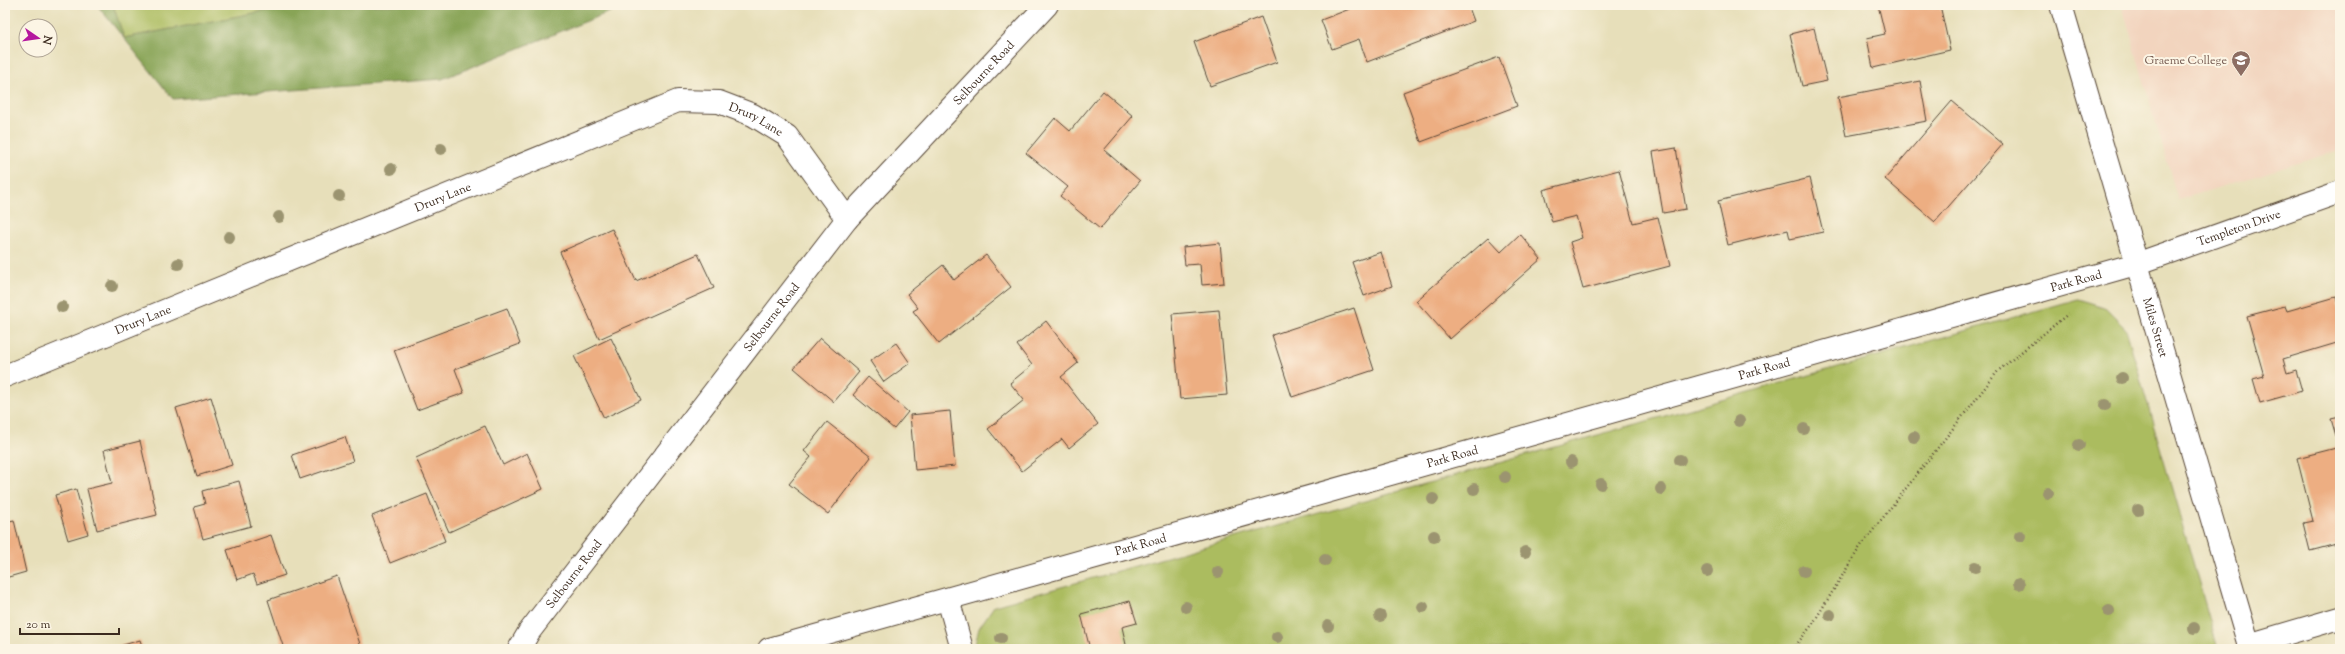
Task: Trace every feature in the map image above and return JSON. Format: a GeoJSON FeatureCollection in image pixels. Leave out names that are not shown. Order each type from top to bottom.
{"type":"FeatureCollection","features":[{"type":"Feature","properties":{"kind":"street","name":"Selbourne Road"},"geometry":{"type":"LineString","coordinates":[[519,649],[530,632],[847,218],[1047,5]]}},
{"type":"Feature","properties":{"kind":"street","name":"Miles Street"},"geometry":{"type":"LineString","coordinates":[[2061,5],[2249,647]]}},
{"type":"Feature","properties":{"kind":"street","name":"Drury Lane"},"geometry":{"type":"LineString","coordinates":[[5,376],[678,101],[719,102],[753,115],[786,136],[847,218]]}},
{"type":"Feature","properties":{"kind":"street","name":"Templeton Drive"},"geometry":{"type":"LineString","coordinates":[[2136,264],[2340,192]]}},
{"type":"Feature","properties":{"kind":"street","name":"Park Road"},"geometry":{"type":"LineString","coordinates":[[769,649],[2136,264]]}},
{"type":"Feature","properties":{"kind":"street"},"geometry":{"type":"LineString","coordinates":[[948,599],[962,649]]}},
{"type":"Feature","properties":{"kind":"street"},"geometry":{"type":"LineString","coordinates":[[2249,647],[2340,618]]}},
{"type":"Feature","properties":{"kind":"path"},"geometry":{"type":"LineString","coordinates":[[1793,649],[1812,625],[1860,547],[1998,371],[2068,315],[2094,275]]}},
{"type":"Feature","properties":{"kind":"shaded area","name":"Graeme College"},"geometry":{"type":"Polygon","coordinates":[[[2122,5],[2340,5],[2340,150],[2178,200],[2122,5]]]}},
{"type":"Feature","properties":{"kind":"green space"},"geometry":{"type":"Polygon","coordinates":[[[97,5],[113,5],[124,38],[296,5],[627,5],[442,79],[173,99],[97,5]]]}},
{"type":"Feature","properties":{"kind":"green space"},"geometry":{"type":"Polygon","coordinates":[[[113,5],[296,5],[124,38],[113,5]]]}},
{"type":"Feature","properties":{"kind":"green space"},"geometry":{"type":"Polygon","coordinates":[[[2078,299],[2104,307],[2126,329],[2218,649],[974,649],[979,628],[994,606],[2078,299]]]}},
{"type":"Feature","properties":{"kind":"building"},"geometry":{"type":"Polygon","coordinates":[[[1360,5],[1468,5],[1474,21],[1367,62],[1359,39],[1332,49],[1321,20],[1360,5]]]}},
{"type":"Feature","properties":{"kind":"building"},"geometry":{"type":"Polygon","coordinates":[[[1878,5],[1940,5],[1950,50],[1873,68],[1867,38],[1885,34],[1878,5]]]}},
{"type":"Feature","properties":{"kind":"building"},"geometry":{"type":"Polygon","coordinates":[[[1261,17],[1277,62],[1210,86],[1194,42],[1261,17]]]}},
{"type":"Feature","properties":{"kind":"building"},"geometry":{"type":"Polygon","coordinates":[[[1814,28],[1827,81],[1802,86],[1790,34],[1814,28]]]}},
{"type":"Feature","properties":{"kind":"building"},"geometry":{"type":"Polygon","coordinates":[[[1499,57],[1517,106],[1421,142],[1403,92],[1499,57]]]}},
{"type":"Feature","properties":{"kind":"building"},"geometry":{"type":"Polygon","coordinates":[[[1920,81],[1927,121],[1846,136],[1838,97],[1920,81]]]}},
{"type":"Feature","properties":{"kind":"building"},"geometry":{"type":"Polygon","coordinates":[[[1103,91],[1133,116],[1104,150],[1140,181],[1100,229],[1060,196],[1068,187],[1026,153],[1055,118],[1070,131],[1103,91]]]}},
{"type":"Feature","properties":{"kind":"building"},"geometry":{"type":"Polygon","coordinates":[[[1952,101],[2003,144],[1935,222],[1885,179],[1952,101]]]}},
{"type":"Feature","properties":{"kind":"building"},"geometry":{"type":"Polygon","coordinates":[[[1676,148],[1686,209],[1663,213],[1653,152],[1676,148]]]}},
{"type":"Feature","properties":{"kind":"building"},"geometry":{"type":"Polygon","coordinates":[[[1619,170],[1633,223],[1658,217],[1670,266],[1583,289],[1570,242],[1582,238],[1576,216],[1552,222],[1543,190],[1619,170]]]}},
{"type":"Feature","properties":{"kind":"building"},"geometry":{"type":"Polygon","coordinates":[[[1810,178],[1823,232],[1790,239],[1788,230],[1728,245],[1718,201],[1810,178]]]}},
{"type":"Feature","properties":{"kind":"building"},"geometry":{"type":"Polygon","coordinates":[[[612,229],[636,281],[698,254],[714,288],[599,339],[560,252],[612,229]]]}},
{"type":"Feature","properties":{"kind":"building"},"geometry":{"type":"Polygon","coordinates":[[[1520,234],[1541,259],[1450,339],[1416,301],[1488,238],[1501,252],[1520,234]]]}},
{"type":"Feature","properties":{"kind":"building"},"geometry":{"type":"Polygon","coordinates":[[[1220,243],[1224,283],[1202,285],[1200,264],[1185,265],[1183,247],[1220,243]]]}},
{"type":"Feature","properties":{"kind":"building"},"geometry":{"type":"Polygon","coordinates":[[[1381,252],[1392,286],[1364,296],[1352,262],[1381,252]]]}},
{"type":"Feature","properties":{"kind":"building"},"geometry":{"type":"Polygon","coordinates":[[[986,255],[1011,287],[939,344],[913,311],[918,308],[907,294],[943,265],[954,280],[986,255]]]}},
{"type":"Feature","properties":{"kind":"building"},"geometry":{"type":"Polygon","coordinates":[[[2336,297],[2340,311],[2340,342],[2283,359],[2287,373],[2296,370],[2302,391],[2260,403],[2253,379],[2264,376],[2247,316],[2285,306],[2287,311],[2336,297]]]}},
{"type":"Feature","properties":{"kind":"building"},"geometry":{"type":"Polygon","coordinates":[[[507,308],[520,344],[455,369],[464,393],[417,410],[394,350],[507,308]]]}},
{"type":"Feature","properties":{"kind":"building"},"geometry":{"type":"Polygon","coordinates":[[[1354,308],[1374,370],[1292,397],[1272,335],[1354,308]]]}},
{"type":"Feature","properties":{"kind":"building"},"geometry":{"type":"Polygon","coordinates":[[[1219,310],[1227,395],[1180,399],[1172,314],[1219,310]]]}},
{"type":"Feature","properties":{"kind":"building"},"geometry":{"type":"Polygon","coordinates":[[[1046,321],[1078,363],[1061,377],[1098,424],[1069,448],[1062,439],[1022,471],[988,429],[1024,400],[1010,383],[1032,365],[1017,345],[1046,321]]]}},
{"type":"Feature","properties":{"kind":"building"},"geometry":{"type":"Polygon","coordinates":[[[611,338],[641,400],[604,418],[574,356],[611,338]]]}},
{"type":"Feature","properties":{"kind":"building"},"geometry":{"type":"Polygon","coordinates":[[[820,338],[859,372],[834,402],[794,368],[820,338]]]}},
{"type":"Feature","properties":{"kind":"building"},"geometry":{"type":"Polygon","coordinates":[[[896,343],[910,363],[884,382],[870,361],[896,343]]]}},
{"type":"Feature","properties":{"kind":"building"},"geometry":{"type":"Polygon","coordinates":[[[868,377],[908,412],[894,429],[853,395],[868,377]]]}},
{"type":"Feature","properties":{"kind":"building"},"geometry":{"type":"Polygon","coordinates":[[[211,397],[232,465],[197,476],[176,408],[211,397]]]}},
{"type":"Feature","properties":{"kind":"building"},"geometry":{"type":"Polygon","coordinates":[[[950,411],[955,466],[915,470],[910,415],[950,411]]]}},
{"type":"Feature","properties":{"kind":"building"},"geometry":{"type":"Polygon","coordinates":[[[2340,417],[2340,435],[2336,436],[2331,419],[2340,417]]]}},
{"type":"Feature","properties":{"kind":"building"},"geometry":{"type":"Polygon","coordinates":[[[827,422],[871,457],[828,514],[789,484],[811,457],[804,451],[827,422]]]}},
{"type":"Feature","properties":{"kind":"building"},"geometry":{"type":"Polygon","coordinates":[[[485,426],[503,465],[527,453],[543,489],[449,532],[416,458],[485,426]]]}},
{"type":"Feature","properties":{"kind":"building"},"geometry":{"type":"Polygon","coordinates":[[[345,437],[353,461],[300,479],[292,455],[345,437]]]}},
{"type":"Feature","properties":{"kind":"building"},"geometry":{"type":"Polygon","coordinates":[[[140,441],[157,515],[97,530],[87,489],[112,483],[104,450],[140,441]]]}},
{"type":"Feature","properties":{"kind":"building"},"geometry":{"type":"Polygon","coordinates":[[[2340,447],[2340,543],[2310,551],[2303,523],[2313,521],[2297,458],[2340,447]]]}},
{"type":"Feature","properties":{"kind":"building"},"geometry":{"type":"Polygon","coordinates":[[[239,481],[251,526],[203,539],[194,507],[205,504],[202,491],[239,481]]]}},
{"type":"Feature","properties":{"kind":"building"},"geometry":{"type":"Polygon","coordinates":[[[76,489],[88,534],[68,540],[55,495],[76,489]]]}},
{"type":"Feature","properties":{"kind":"building"},"geometry":{"type":"Polygon","coordinates":[[[427,494],[445,541],[390,563],[372,516],[427,494]]]}},
{"type":"Feature","properties":{"kind":"building"},"geometry":{"type":"Polygon","coordinates":[[[14,520],[26,572],[5,578],[5,522],[14,520]]]}},
{"type":"Feature","properties":{"kind":"building"},"geometry":{"type":"Polygon","coordinates":[[[271,535],[285,575],[257,584],[253,574],[237,580],[227,550],[271,535]]]}},
{"type":"Feature","properties":{"kind":"building"},"geometry":{"type":"Polygon","coordinates":[[[337,576],[360,644],[346,649],[284,649],[268,600],[337,576]]]}},
{"type":"Feature","properties":{"kind":"building"},"geometry":{"type":"Polygon","coordinates":[[[1130,601],[1137,623],[1122,627],[1127,649],[1090,649],[1081,614],[1130,601]]]}},
{"type":"Feature","properties":{"kind":"building"},"geometry":{"type":"Polygon","coordinates":[[[140,640],[143,649],[110,649],[140,640]]]}},
{"type":"Feature","properties":{"kind":"place","name":"Graeme College"},"geometry":{"type":"Point","coordinates":[2241,77]}}]}
